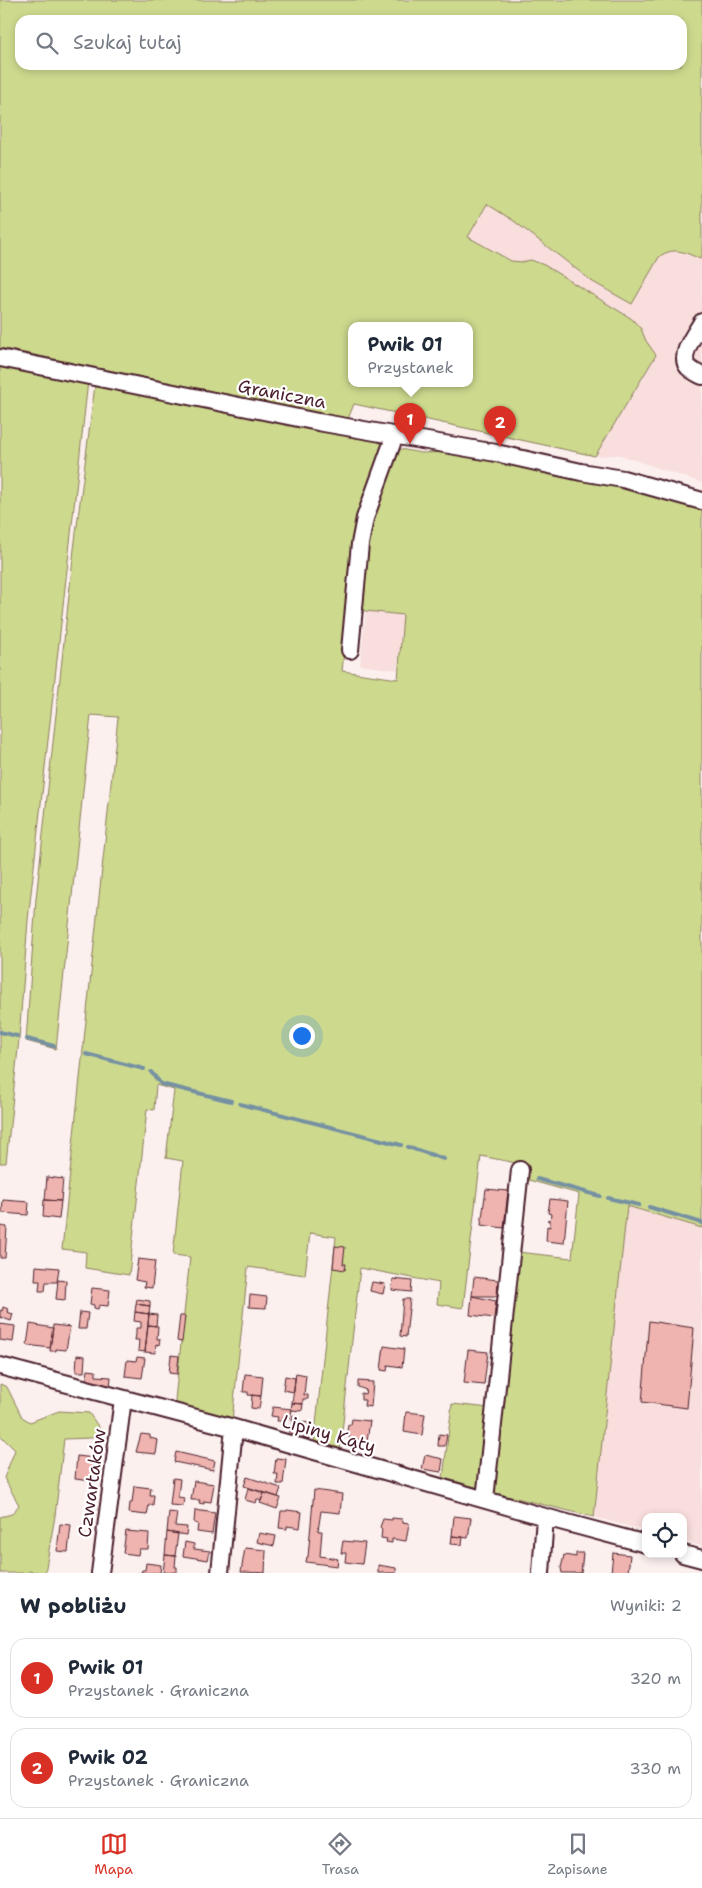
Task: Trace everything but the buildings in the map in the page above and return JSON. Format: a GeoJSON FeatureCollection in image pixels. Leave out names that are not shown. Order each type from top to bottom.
{"type":"FeatureCollection","features":[{"type":"Feature","properties":{"kind":"street"},"geometry":{"type":"LineString","coordinates":[[702,322],[686,351],[686,364],[702,376]]}},
{"type":"Feature","properties":{"kind":"street","name":"Graniczna"},"geometry":{"type":"LineString","coordinates":[[0,358],[318,422],[623,478],[702,501]]}},
{"type":"Feature","properties":{"kind":"street"},"geometry":{"type":"LineString","coordinates":[[350,650],[360,544],[365,518],[395,435]]}},
{"type":"Feature","properties":{"kind":"street"},"geometry":{"type":"LineString","coordinates":[[484,1499],[520,1170]]}},
{"type":"Feature","properties":{"kind":"street","name":"Lipiny Kąty"},"geometry":{"type":"LineString","coordinates":[[0,1366],[234,1428],[642,1543]]}},
{"type":"Feature","properties":{"kind":"street","name":"Czwartaków"},"geometry":{"type":"LineString","coordinates":[[100,1573],[123,1399]]}},
{"type":"Feature","properties":{"kind":"street"},"geometry":{"type":"LineString","coordinates":[[220,1573],[234,1428]]}},
{"type":"Feature","properties":{"kind":"street"},"geometry":{"type":"LineString","coordinates":[[541,1573],[545,1517]]}},
{"type":"Feature","properties":{"kind":"street"},"geometry":{"type":"LineString","coordinates":[[687,1555],[702,1559]]}},
{"type":"Feature","properties":{"kind":"shaded area"},"geometry":{"type":"Polygon","coordinates":[[[481,70],[510,70],[702,105],[702,483],[620,455],[595,456],[354,404],[447,387],[473,387],[473,322],[385,322],[481,70]]]}},
{"type":"Feature","properties":{"kind":"shaded area"},"geometry":{"type":"Polygon","coordinates":[[[366,611],[404,614],[397,670],[360,665],[366,611]]]}},
{"type":"Feature","properties":{"kind":"shaded area"},"geometry":{"type":"Polygon","coordinates":[[[627,1206],[702,1228],[702,1546],[687,1542],[687,1513],[642,1513],[642,1530],[594,1517],[627,1206]]]}},
{"type":"Feature","properties":{"kind":"green space"},"geometry":{"type":"Polygon","coordinates":[[[0,0],[702,0],[702,255],[700,259],[679,251],[669,252],[659,257],[632,304],[593,282],[514,221],[487,204],[468,237],[511,261],[522,262],[531,260],[544,265],[632,319],[641,329],[646,341],[656,355],[595,456],[354,404],[348,419],[0,348],[0,0]]]}},
{"type":"Feature","properties":{"kind":"green space"},"geometry":{"type":"Polygon","coordinates":[[[0,364],[88,381],[28,920],[19,1039],[6,1163],[0,1163],[0,364]]]}},
{"type":"Feature","properties":{"kind":"green space"},"geometry":{"type":"Polygon","coordinates":[[[95,385],[373,438],[383,445],[357,531],[342,671],[398,679],[403,615],[357,610],[366,548],[378,489],[395,448],[421,453],[452,452],[620,484],[702,510],[702,1228],[627,1206],[594,1517],[491,1492],[517,1252],[572,1258],[579,1194],[525,1179],[526,1165],[481,1156],[463,1308],[437,1304],[439,1283],[360,1268],[340,1450],[314,1443],[336,1237],[310,1233],[305,1275],[248,1267],[232,1421],[178,1406],[175,1400],[190,1257],[173,1255],[183,1161],[166,1158],[174,1090],[156,1085],[154,1110],[147,1109],[129,1275],[85,1268],[86,1252],[62,1249],[118,717],[91,715],[56,1049],[26,1041],[36,899],[74,549],[95,385]]]}},
{"type":"Feature","properties":{"kind":"green space"},"geometry":{"type":"Polygon","coordinates":[[[0,1384],[7,1387],[22,1417],[30,1422],[59,1411],[89,1413],[102,1432],[91,1438],[64,1439],[55,1516],[45,1573],[29,1571],[28,1573],[0,1573],[0,1517],[12,1514],[19,1505],[4,1478],[15,1450],[0,1435],[0,1384]]]}},
{"type":"Feature","properties":{"kind":"green space"},"geometry":{"type":"Polygon","coordinates":[[[452,1404],[490,1408],[482,1489],[443,1478],[452,1404]]]}},
{"type":"Feature","properties":{"kind":"waterway"},"geometry":{"type":"LineString","coordinates":[[0,1032],[17,1036]]}},
{"type":"Feature","properties":{"kind":"waterway"},"geometry":{"type":"LineString","coordinates":[[27,1039],[54,1046]]}},
{"type":"Feature","properties":{"kind":"waterway"},"geometry":{"type":"LineString","coordinates":[[86,1054],[144,1069]]}},
{"type":"Feature","properties":{"kind":"waterway"},"geometry":{"type":"LineString","coordinates":[[151,1072],[161,1084],[231,1101]]}},
{"type":"Feature","properties":{"kind":"waterway"},"geometry":{"type":"LineString","coordinates":[[240,1104],[401,1145]]}},
{"type":"Feature","properties":{"kind":"waterway"},"geometry":{"type":"LineString","coordinates":[[408,1147],[444,1159]]}},
{"type":"Feature","properties":{"kind":"waterway"},"geometry":{"type":"LineString","coordinates":[[537,1179],[600,1196]]}},
{"type":"Feature","properties":{"kind":"waterway"},"geometry":{"type":"LineString","coordinates":[[608,1198],[639,1205]]}},
{"type":"Feature","properties":{"kind":"waterway"},"geometry":{"type":"LineString","coordinates":[[649,1207],[702,1223]]}},
{"type":"Feature","properties":{"kind":"place","name":"Pwik 01"},"geometry":{"type":"Point","coordinates":[410,444]}},
{"type":"Feature","properties":{"kind":"place","name":"Pwik 02"},"geometry":{"type":"Point","coordinates":[500,447]}}]}
